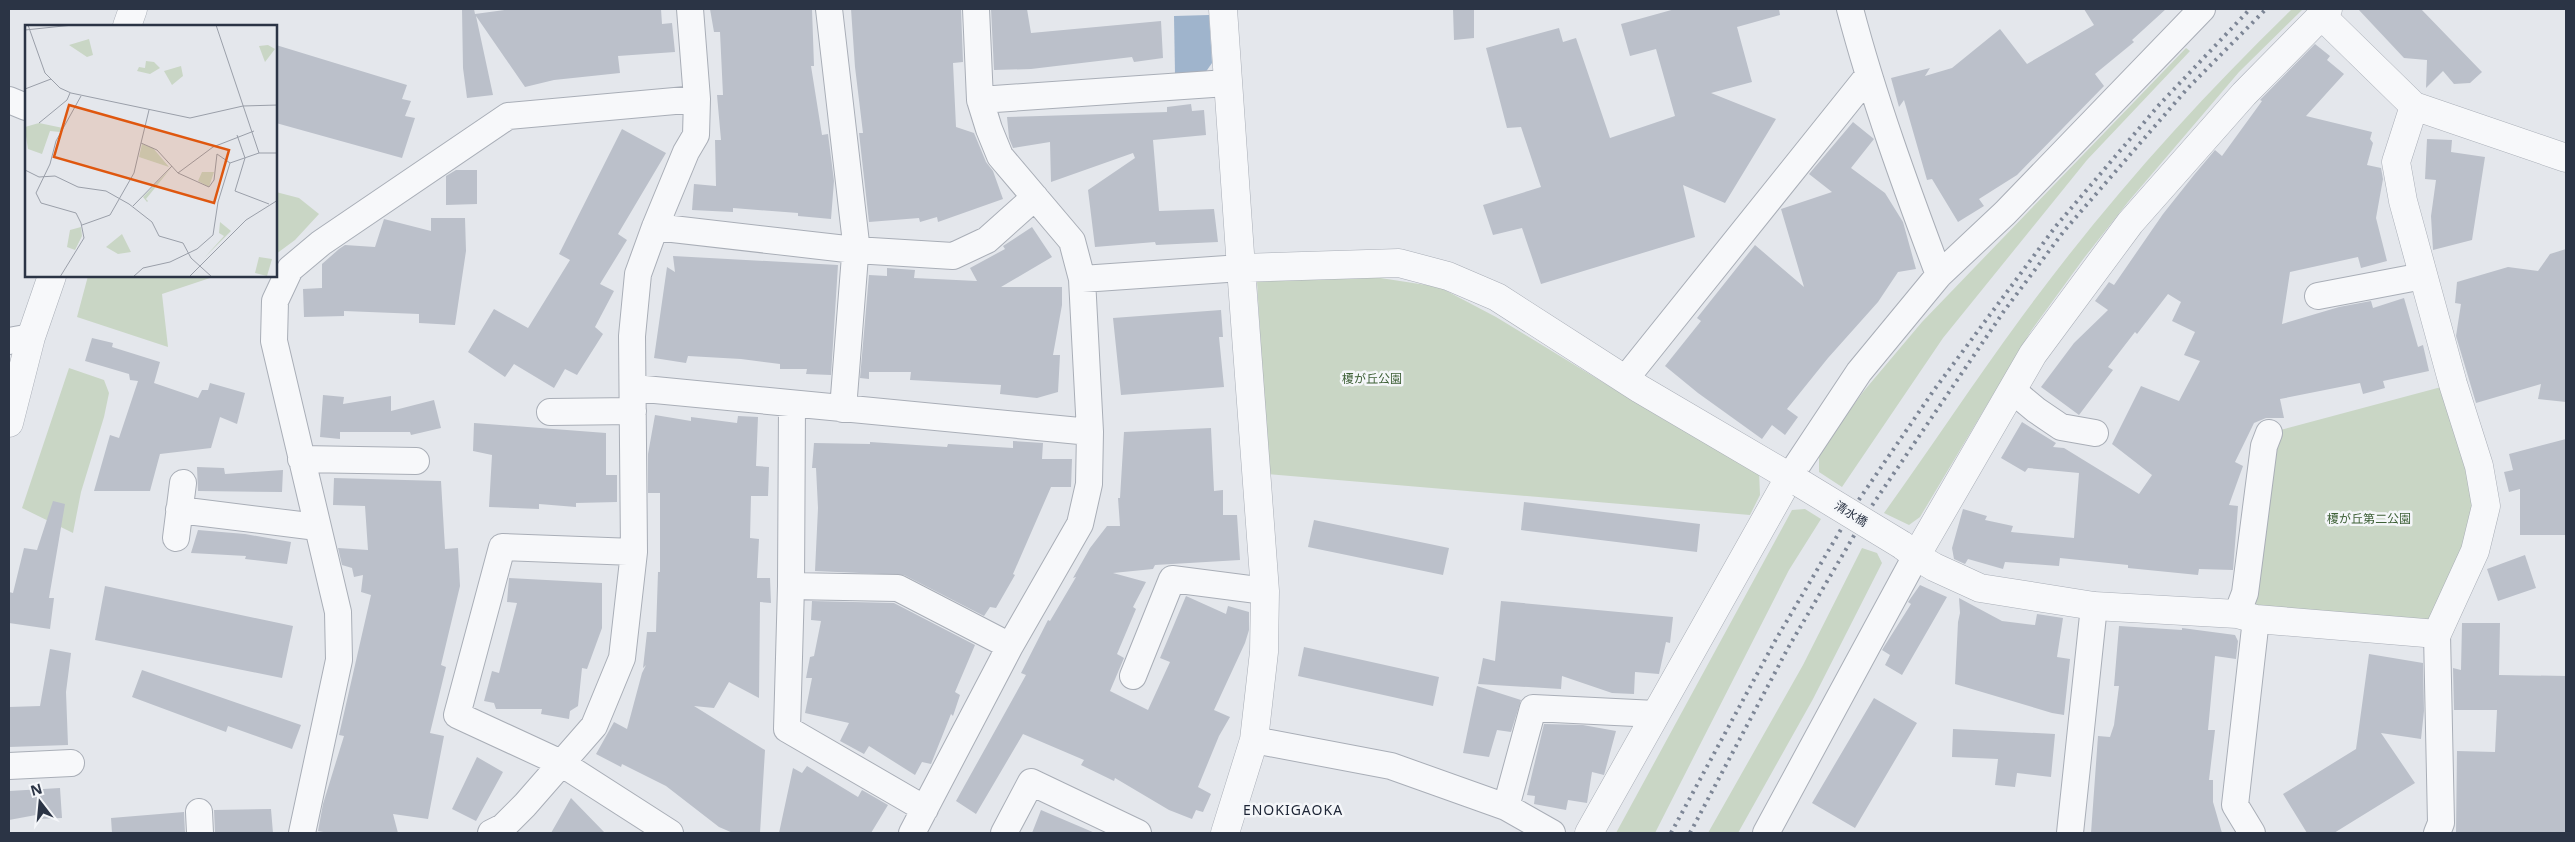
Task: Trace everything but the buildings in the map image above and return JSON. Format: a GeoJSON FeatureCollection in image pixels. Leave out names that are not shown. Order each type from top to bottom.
{"type":"FeatureCollection","features":[{"type":"Feature","properties":{"kind":"street"},"geometry":{"type":"LineString","coordinates":[[127,25],[133,9]]}},
{"type":"Feature","properties":{"kind":"street"},"geometry":{"type":"LineString","coordinates":[[491,833],[503,827],[525,805],[594,726],[622,658],[634,552],[632,336],[638,274],[686,152],[696,135],[697,99],[690,9]]}},
{"type":"Feature","properties":{"kind":"street"},"geometry":{"type":"LineString","coordinates":[[829,9],[855,250],[843,409]]}},
{"type":"Feature","properties":{"kind":"street"},"geometry":{"type":"LineString","coordinates":[[912,833],[1010,646],[1080,524],[1088,484],[1090,432],[1082,279],[1072,241],[1000,156],[980,100],[976,9]]}},
{"type":"Feature","properties":{"kind":"street"},"geometry":{"type":"LineString","coordinates":[[1223,9],[1265,591],[1264,652],[1254,740],[1225,833]]}},
{"type":"Feature","properties":{"kind":"street"},"geometry":{"type":"LineString","coordinates":[[1850,9],[1868,76],[1904,183],[1939,276]]}},
{"type":"Feature","properties":{"kind":"street"},"geometry":{"type":"LineString","coordinates":[[1589,833],[1656,714],[1859,372],[1939,276],[2005,213],[2202,9]]}},
{"type":"Feature","properties":{"kind":"street"},"geometry":{"type":"LineString","coordinates":[[1766,833],[1909,550],[2012,390],[2033,354],[2130,223],[2244,94],[2325,12],[2414,106],[2566,158]]}},
{"type":"Feature","properties":{"kind":"street"},"geometry":{"type":"LineString","coordinates":[[1626,378],[1868,76]]}},
{"type":"Feature","properties":{"kind":"street"},"geometry":{"type":"LineString","coordinates":[[980,100],[1227,83]]}},
{"type":"Feature","properties":{"kind":"street"},"geometry":{"type":"LineString","coordinates":[[302,833],[339,660],[338,612],[274,341],[275,301],[290,270],[321,243],[508,116],[697,99]]}},
{"type":"Feature","properties":{"kind":"street"},"geometry":{"type":"LineString","coordinates":[[9,100],[25,106]]}},
{"type":"Feature","properties":{"kind":"street"},"geometry":{"type":"LineString","coordinates":[[2414,106],[2396,162],[2403,201],[2453,384],[2479,466],[2486,506],[2474,551],[2437,634],[2441,822],[2437,833]]}},
{"type":"Feature","properties":{"kind":"street"},"geometry":{"type":"LineString","coordinates":[[655,227],[855,250],[953,256],[987,240],[1035,197]]}},
{"type":"Feature","properties":{"kind":"street","name":"清水橋"},"geometry":{"type":"LineString","coordinates":[[1241,268],[1399,263],[1448,276],[1498,297],[1584,354],[1626,378],[1640,389],[1795,480],[1934,567],[1980,588],[2094,606],[2437,634]]}},
{"type":"Feature","properties":{"kind":"street"},"geometry":{"type":"LineString","coordinates":[[1082,279],[1241,268]]}},
{"type":"Feature","properties":{"kind":"street"},"geometry":{"type":"LineString","coordinates":[[2318,296],[2423,276]]}},
{"type":"Feature","properties":{"kind":"street"},"geometry":{"type":"LineString","coordinates":[[9,423],[20,339],[51,278]]}},
{"type":"Feature","properties":{"kind":"street"},"geometry":{"type":"LineString","coordinates":[[2012,390],[2061,427],[2095,433]]}},
{"type":"Feature","properties":{"kind":"street"},"geometry":{"type":"LineString","coordinates":[[550,412],[633,400],[792,404],[1090,432]]}},
{"type":"Feature","properties":{"kind":"street"},"geometry":{"type":"LineString","coordinates":[[792,404],[791,586],[787,729],[925,809]]}},
{"type":"Feature","properties":{"kind":"street"},"geometry":{"type":"LineString","coordinates":[[2252,833],[2235,805],[2246,617],[2245,593],[2264,446],[2269,433]]}},
{"type":"Feature","properties":{"kind":"street"},"geometry":{"type":"LineString","coordinates":[[301,458],[416,461]]}},
{"type":"Feature","properties":{"kind":"street"},"geometry":{"type":"LineString","coordinates":[[176,538],[183,483]]}},
{"type":"Feature","properties":{"kind":"street"},"geometry":{"type":"LineString","coordinates":[[179,510],[317,526]]}},
{"type":"Feature","properties":{"kind":"street"},"geometry":{"type":"LineString","coordinates":[[634,552],[502,547],[457,715],[561,764],[670,833]]}},
{"type":"Feature","properties":{"kind":"street"},"geometry":{"type":"LineString","coordinates":[[1133,676],[1172,579],[1265,591]]}},
{"type":"Feature","properties":{"kind":"street"},"geometry":{"type":"LineString","coordinates":[[791,586],[898,588],[1010,646]]}},
{"type":"Feature","properties":{"kind":"street"},"geometry":{"type":"LineString","coordinates":[[2070,833],[2094,606]]}},
{"type":"Feature","properties":{"kind":"street"},"geometry":{"type":"LineString","coordinates":[[1506,807],[1533,708],[1656,714]]}},
{"type":"Feature","properties":{"kind":"street"},"geometry":{"type":"LineString","coordinates":[[1254,740],[1391,766],[1506,807],[1552,833]]}},
{"type":"Feature","properties":{"kind":"street"},"geometry":{"type":"LineString","coordinates":[[9,766],[71,763]]}},
{"type":"Feature","properties":{"kind":"street"},"geometry":{"type":"LineString","coordinates":[[1004,833],[1031,782],[1138,833]]}},
{"type":"Feature","properties":{"kind":"green space"},"geometry":{"type":"Polygon","coordinates":[[[2292,9],[2303,9],[2239,72],[2128,202],[2084,258],[2031,331],[1920,517],[1909,525],[1884,513],[2004,342],[2084,236],[2185,119],[2292,9]]]}},
{"type":"Feature","properties":{"kind":"green space"},"geometry":{"type":"Polygon","coordinates":[[[2186,48],[2190,51],[2087,160],[1943,338],[1842,487],[1819,472],[1819,452],[1863,392],[1922,322],[2186,48]]]}},
{"type":"Feature","properties":{"kind":"green space"},"geometry":{"type":"Polygon","coordinates":[[[278,193],[299,198],[319,214],[295,240],[278,253],[278,193]]]}},
{"type":"Feature","properties":{"kind":"green space","name":"榎が丘公園"},"geometry":{"type":"Polygon","coordinates":[[[1348,273],[1439,287],[1496,317],[1663,419],[1759,471],[1760,495],[1750,515],[1268,474],[1257,281],[1348,273]]]}},
{"type":"Feature","properties":{"kind":"green space"},"geometry":{"type":"Polygon","coordinates":[[[87,278],[210,278],[162,294],[168,347],[77,317],[87,278]]]}},
{"type":"Feature","properties":{"kind":"green space"},"geometry":{"type":"Polygon","coordinates":[[[69,368],[104,380],[109,393],[104,417],[81,492],[73,533],[22,508],[69,368]]]}},
{"type":"Feature","properties":{"kind":"green space","name":"榎が丘第二公園"},"geometry":{"type":"Polygon","coordinates":[[[2445,386],[2486,506],[2437,634],[2256,619],[2245,593],[2269,433],[2445,386]]]}},
{"type":"Feature","properties":{"kind":"green space"},"geometry":{"type":"Polygon","coordinates":[[[1805,509],[1821,519],[1789,570],[1655,833],[1616,833],[1792,510],[1805,509]]]}},
{"type":"Feature","properties":{"kind":"green space"},"geometry":{"type":"Polygon","coordinates":[[[1862,548],[1877,553],[1882,563],[1813,699],[1738,833],[1708,833],[1803,665],[1862,548]]]}},
{"type":"Feature","properties":{"kind":"water"},"geometry":{"type":"Polygon","coordinates":[[[1209,15],[1212,63],[1205,73],[1175,74],[1174,16],[1209,15]]]}},
{"type":"Feature","properties":{"kind":"railway"},"geometry":{"type":"LineString","coordinates":[[1671,833],[1775,641],[1856,504],[1934,390],[2056,226],[2159,105],[2250,9]]}},
{"type":"Feature","properties":{"kind":"railway"},"geometry":{"type":"LineString","coordinates":[[1690,833],[1788,648],[1869,510],[2004,311],[2064,231],[2187,89],[2266,9]]}},
{"type":"Feature","properties":{"kind":"district","name":"ENOKIGAOKA"},"geometry":{"type":"Point","coordinates":[1293,810]}}]}
